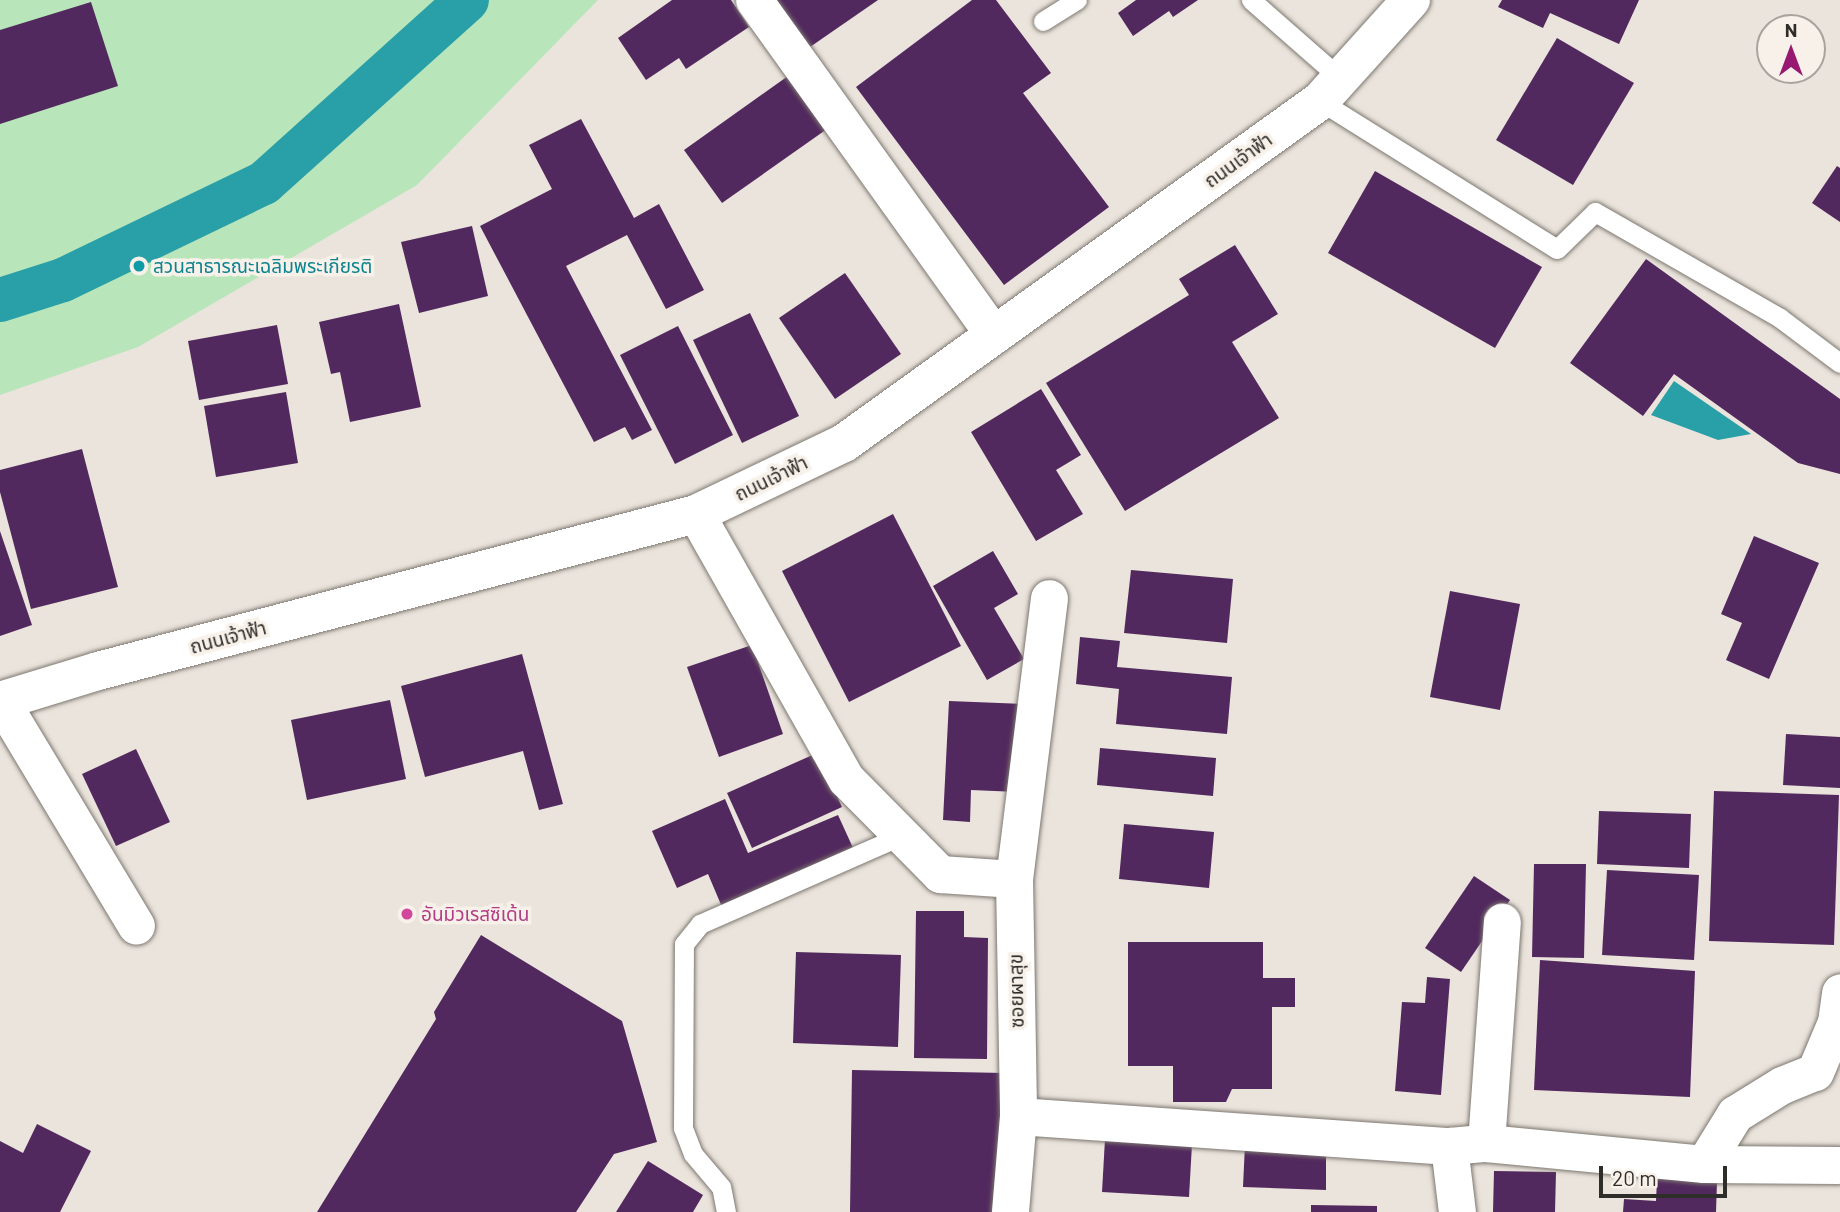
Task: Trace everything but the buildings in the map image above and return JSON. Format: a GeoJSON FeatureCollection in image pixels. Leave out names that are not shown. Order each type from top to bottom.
{"type":"FeatureCollection","features":[{"type":"Feature","properties":{"kind":"main road","name":"ถนนเจ้าฟ้า"},"geometry":{"type":"LineString","coordinates":[[0,701],[696,514],[844,443],[1331,90],[1411,0]]}},
{"type":"Feature","properties":{"kind":"street"},"geometry":{"type":"LineString","coordinates":[[754,0],[994,335]]}},
{"type":"Feature","properties":{"kind":"street"},"geometry":{"type":"LineString","coordinates":[[696,514],[846,779],[940,874],[1014,878]]}},
{"type":"Feature","properties":{"kind":"street","name":"ซอยผาสุข"},"geometry":{"type":"LineString","coordinates":[[1010,1212],[1018,1116],[1014,878],[1049,598]]}},
{"type":"Feature","properties":{"kind":"street"},"geometry":{"type":"LineString","coordinates":[[0,701],[136,926]]}},
{"type":"Feature","properties":{"kind":"street"},"geometry":{"type":"LineString","coordinates":[[1486,1143],[1502,922]]}},
{"type":"Feature","properties":{"kind":"street"},"geometry":{"type":"LineString","coordinates":[[1704,1164],[1735,1114],[1782,1085],[1815,1072],[1836,1022],[1840,992]]}},
{"type":"Feature","properties":{"kind":"street"},"geometry":{"type":"LineString","coordinates":[[1018,1116],[1449,1146],[1486,1143],[1704,1164],[1839,1165]]}},
{"type":"Feature","properties":{"kind":"street"},"geometry":{"type":"LineString","coordinates":[[1449,1146],[1457,1212]]}},
{"type":"Feature","properties":{"kind":"lane"},"geometry":{"type":"LineString","coordinates":[[1043,22],[1077,0]]}},
{"type":"Feature","properties":{"kind":"lane"},"geometry":{"type":"LineString","coordinates":[[1251,0],[1331,90],[1557,249],[1595,212],[1780,318],[1840,363]]}},
{"type":"Feature","properties":{"kind":"lane"},"geometry":{"type":"LineString","coordinates":[[726,1212],[721,1187],[693,1154],[683,1128],[684,944],[700,924],[900,836]]}},
{"type":"Feature","properties":{"kind":"green space","name":"สวนสาธารณะเฉลิมพระเกียรติ"},"geometry":{"type":"Polygon","coordinates":[[[0,0],[598,0],[417,185],[138,347],[0,395],[0,0]]]}},
{"type":"Feature","properties":{"kind":"water"},"geometry":{"type":"Polygon","coordinates":[[[1674,381],[1751,434],[1718,440],[1651,415],[1674,381]]]}},
{"type":"Feature","properties":{"kind":"waterway"},"geometry":{"type":"LineString","coordinates":[[0,300],[63,280],[264,183],[467,0]]}},
{"type":"Feature","properties":{"kind":"place","name":"สวนสาธารณะเฉลิมพระเกียรติ"},"geometry":{"type":"Point","coordinates":[139,266]}},
{"type":"Feature","properties":{"kind":"place","name":"อันมิวเรสซิเด้น"},"geometry":{"type":"Point","coordinates":[407,914]}}]}
